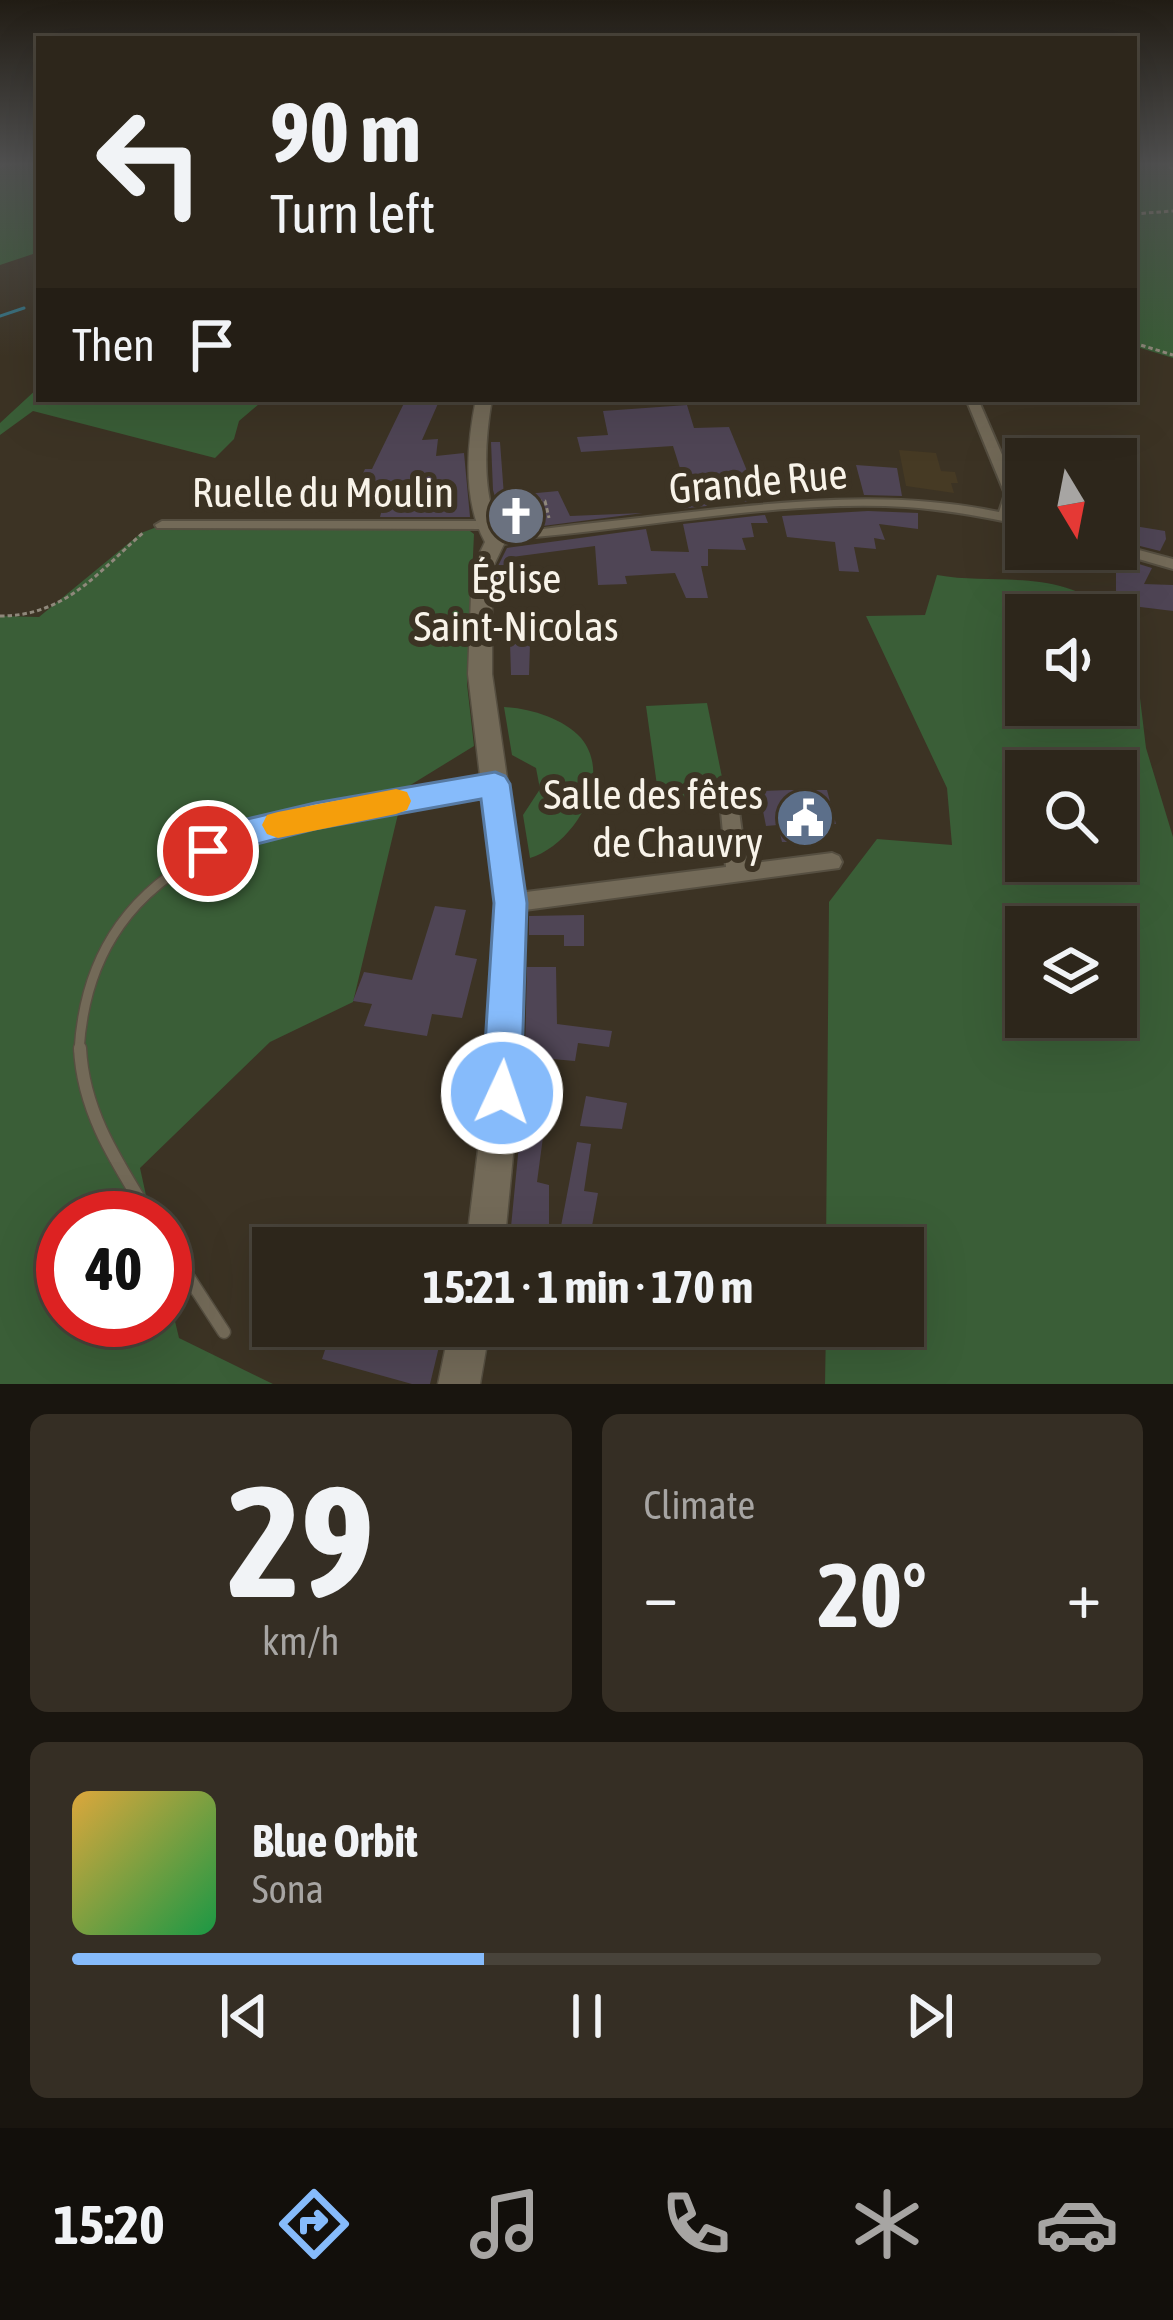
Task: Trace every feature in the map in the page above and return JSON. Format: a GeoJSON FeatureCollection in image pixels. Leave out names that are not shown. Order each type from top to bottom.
{"type":"FeatureCollection","features":[{"type":"Feature","properties":{"kind":"street"},"geometry":{"type":"LineString","coordinates":[[484,402],[478,441],[487,524],[479,654],[510,903],[502,1093],[487,1227]]}},
{"type":"Feature","properties":{"kind":"street"},"geometry":{"type":"LineString","coordinates":[[973,402],[1012,494],[1004,516]]}},
{"type":"Feature","properties":{"kind":"street","name":"Grande Rue"},"geometry":{"type":"LineString","coordinates":[[487,524],[553,532],[839,505],[930,505],[1004,516]]}},
{"type":"Feature","properties":{"kind":"street","name":"Ruelle du Moulin"},"geometry":{"type":"LineString","coordinates":[[162,525],[487,524]]}},
{"type":"Feature","properties":{"kind":"street"},"geometry":{"type":"LineString","coordinates":[[1137,554],[1173,564]]}},
{"type":"Feature","properties":{"kind":"street"},"geometry":{"type":"LineString","coordinates":[[730,811],[737,874]]}},
{"type":"Feature","properties":{"kind":"street"},"geometry":{"type":"LineString","coordinates":[[510,903],[832,862]]}},
{"type":"Feature","properties":{"kind":"street"},"geometry":{"type":"LineString","coordinates":[[459,1384],[466,1347]]}},
{"type":"Feature","properties":{"kind":"lane"},"geometry":{"type":"LineString","coordinates":[[133,1191],[93,1114],[76,1046],[86,985],[123,919],[185,864],[247,833],[495,784]]}},
{"type":"Feature","properties":{"kind":"lane"},"geometry":{"type":"LineString","coordinates":[[192,1283],[224,1332]]}},
{"type":"Feature","properties":{"kind":"path"},"geometry":{"type":"LineString","coordinates":[[1137,344],[1173,355]]}},
{"type":"Feature","properties":{"kind":"path"},"geometry":{"type":"LineString","coordinates":[[487,524],[544,501],[553,532]]}},
{"type":"Feature","properties":{"kind":"path"},"geometry":{"type":"LineString","coordinates":[[0,616],[39,617],[58,608],[142,533],[162,525]]}},
{"type":"Feature","properties":{"kind":"shaded area"},"geometry":{"type":"Polygon","coordinates":[[[899,450],[936,453],[941,471],[955,472],[954,493],[906,486],[899,450]]]}},
{"type":"Feature","properties":{"kind":"green space"},"geometry":{"type":"Polygon","coordinates":[[[0,228],[36,228],[36,253],[0,265],[0,228]]]}},
{"type":"Feature","properties":{"kind":"green space"},"geometry":{"type":"Polygon","coordinates":[[[1137,228],[1173,228],[1173,358],[1137,347],[1137,228]]]}},
{"type":"Feature","properties":{"kind":"green space"},"geometry":{"type":"Polygon","coordinates":[[[36,390],[36,402],[261,402],[239,421],[234,439],[215,458],[33,411],[0,435],[0,423],[36,390]]]}},
{"type":"Feature","properties":{"kind":"green space"},"geometry":{"type":"Polygon","coordinates":[[[162,525],[462,525],[474,534],[467,684],[474,746],[404,789],[353,1002],[270,1042],[140,1168],[145,1191],[36,1191],[36,1347],[192,1344],[273,1384],[0,1384],[0,616],[39,617],[141,533],[162,525]]]}},
{"type":"Feature","properties":{"kind":"green space"},"geometry":{"type":"Polygon","coordinates":[[[937,575],[1029,581],[1072,590],[1080,594],[1005,594],[1005,726],[1137,726],[1140,698],[1146,748],[1173,837],[1173,1384],[825,1384],[826,1347],[924,1347],[924,1227],[826,1227],[829,902],[877,839],[952,845],[947,788],[866,616],[925,615],[937,575]]]}},
{"type":"Feature","properties":{"kind":"green space"},"geometry":{"type":"Polygon","coordinates":[[[707,703],[726,797],[659,800],[646,706],[707,703]]]}},
{"type":"Feature","properties":{"kind":"green space"},"geometry":{"type":"Polygon","coordinates":[[[504,707],[535,712],[565,725],[581,738],[590,754],[591,791],[584,809],[560,840],[530,858],[523,815],[540,789],[536,768],[512,755],[504,707]]]}},
{"type":"Feature","properties":{"kind":"building"},"geometry":{"type":"Polygon","coordinates":[[[405,402],[439,402],[422,440],[438,439],[436,456],[464,453],[470,517],[380,517],[387,489],[355,490],[365,469],[372,469],[405,402]]]}},
{"type":"Feature","properties":{"kind":"building"},"geometry":{"type":"Polygon","coordinates":[[[687,405],[694,428],[729,427],[759,500],[680,509],[678,502],[690,500],[673,446],[581,452],[577,437],[608,435],[603,411],[687,405]]]}},
{"type":"Feature","properties":{"kind":"building"},"geometry":{"type":"Polygon","coordinates":[[[491,442],[500,442],[504,496],[558,491],[570,516],[643,513],[505,531],[493,490],[491,442]]]}},
{"type":"Feature","properties":{"kind":"building"},"geometry":{"type":"Polygon","coordinates":[[[856,465],[897,468],[902,496],[864,495],[856,465]]]}},
{"type":"Feature","properties":{"kind":"building"},"geometry":{"type":"Polygon","coordinates":[[[918,513],[918,529],[879,524],[885,540],[874,538],[876,549],[854,547],[859,572],[839,571],[835,542],[787,537],[782,516],[918,513]]]}},
{"type":"Feature","properties":{"kind":"building"},"geometry":{"type":"Polygon","coordinates":[[[765,515],[768,523],[751,523],[754,537],[742,538],[746,550],[708,549],[708,566],[701,566],[708,598],[686,598],[675,573],[625,576],[627,584],[598,585],[595,546],[512,557],[533,577],[496,588],[496,570],[507,548],[646,529],[651,551],[689,552],[683,524],[765,515]]]}},
{"type":"Feature","properties":{"kind":"building"},"geometry":{"type":"Polygon","coordinates":[[[1137,526],[1165,531],[1160,551],[1137,545],[1137,526]]]}},
{"type":"Feature","properties":{"kind":"building"},"geometry":{"type":"Polygon","coordinates":[[[1137,563],[1152,568],[1144,584],[1173,585],[1173,611],[1137,607],[1137,594],[1116,594],[1116,570],[1137,570],[1137,563]]]}},
{"type":"Feature","properties":{"kind":"building"},"geometry":{"type":"Polygon","coordinates":[[[510,643],[530,643],[529,675],[511,675],[510,643]]]}},
{"type":"Feature","properties":{"kind":"building","name":"Salle des fêtes de Chauvry"},"geometry":{"type":"Polygon","coordinates":[[[827,790],[836,824],[817,825],[821,842],[782,842],[778,825],[766,826],[759,791],[827,790]]]}},
{"type":"Feature","properties":{"kind":"building"},"geometry":{"type":"Polygon","coordinates":[[[435,906],[466,910],[455,955],[477,959],[462,1018],[432,1014],[427,1036],[364,1026],[372,1004],[353,1001],[364,972],[412,980],[435,906]]]}},
{"type":"Feature","properties":{"kind":"building"},"geometry":{"type":"Polygon","coordinates":[[[584,915],[584,946],[564,946],[564,935],[529,935],[529,916],[584,915]]]}},
{"type":"Feature","properties":{"kind":"building"},"geometry":{"type":"Polygon","coordinates":[[[527,967],[556,967],[557,1024],[612,1031],[609,1047],[578,1043],[575,1061],[552,1059],[551,1122],[545,1122],[537,1182],[549,1185],[549,1225],[561,1226],[577,1142],[591,1144],[584,1191],[598,1193],[592,1227],[511,1227],[524,1093],[527,967]]]}},
{"type":"Feature","properties":{"kind":"building"},"geometry":{"type":"Polygon","coordinates":[[[586,1096],[627,1103],[622,1129],[580,1126],[586,1096]]]}},
{"type":"Feature","properties":{"kind":"building"},"geometry":{"type":"Polygon","coordinates":[[[326,1347],[439,1347],[430,1384],[412,1384],[322,1359],[326,1347]]]}},
{"type":"Feature","properties":{"kind":"waterway"},"geometry":{"type":"LineString","coordinates":[[0,316],[24,308]]}},
{"type":"Feature","properties":{"kind":"slow traffic"},"geometry":{"type":"LineString","coordinates":[[278,825],[396,801]]}},
{"type":"Feature","properties":{"kind":"place","name":"Église Saint-Nicolas"},"geometry":{"type":"Point","coordinates":[516,516]}},
{"type":"Feature","properties":{"kind":"place","name":"Salle des fêtes de Chauvry"},"geometry":{"type":"Point","coordinates":[805,818]}},
{"type":"Feature","properties":{"kind":"route"},"geometry":{"type":"LineString","coordinates":[[208,851],[247,833],[315,816],[495,784],[510,903],[502,1093]]}}]}
